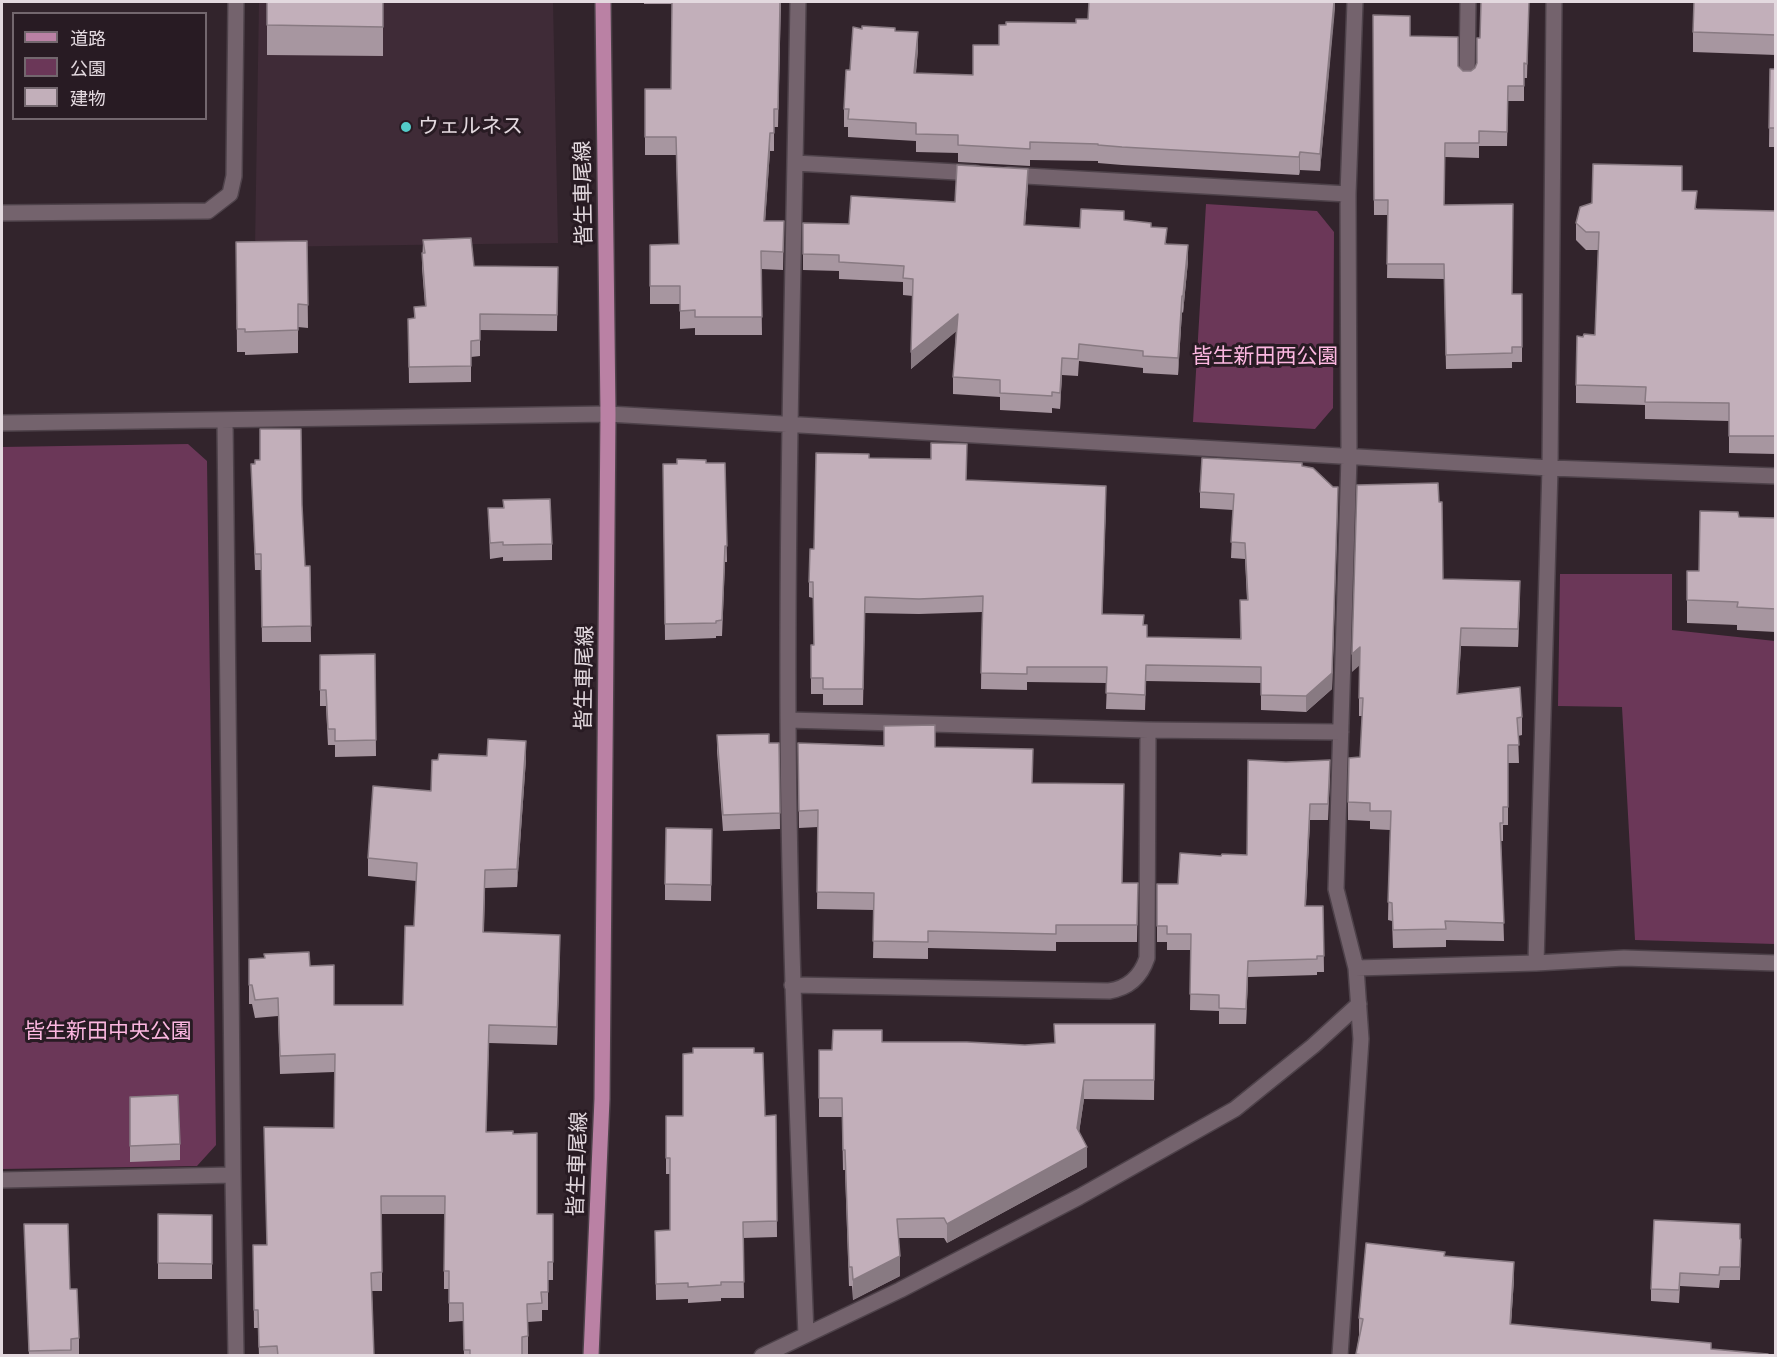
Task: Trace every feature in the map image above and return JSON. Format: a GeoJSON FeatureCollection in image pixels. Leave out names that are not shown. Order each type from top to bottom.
{"type":"FeatureCollection","features":[{"type":"Feature","properties":{"kind":"main road","name":"皆生車尾線"},"geometry":{"type":"LineString","coordinates":[[591,1356],[602,1098],[608,414],[603,2]]}},
{"type":"Feature","properties":{"kind":"street"},"geometry":{"type":"LineString","coordinates":[[2,213],[208,211],[230,194],[234,176],[236,2]]}},
{"type":"Feature","properties":{"kind":"street"},"geometry":{"type":"LineString","coordinates":[[798,2],[790,423],[788,720],[792,985],[806,1335]]}},
{"type":"Feature","properties":{"kind":"street"},"geometry":{"type":"LineString","coordinates":[[1340,1356],[1361,1039],[1356,968],[1336,889],[1349,457],[1348,194],[1355,2]]}},
{"type":"Feature","properties":{"kind":"street"},"geometry":{"type":"LineString","coordinates":[[1467,76],[1468,2]]}},
{"type":"Feature","properties":{"kind":"street"},"geometry":{"type":"LineString","coordinates":[[1536,963],[1550,468],[1554,2]]}},
{"type":"Feature","properties":{"kind":"street"},"geometry":{"type":"LineString","coordinates":[[795,163],[1348,194]]}},
{"type":"Feature","properties":{"kind":"street"},"geometry":{"type":"LineString","coordinates":[[2,423],[608,414],[1550,468],[1776,476]]}},
{"type":"Feature","properties":{"kind":"street"},"geometry":{"type":"LineString","coordinates":[[225,421],[236,1356]]}},
{"type":"Feature","properties":{"kind":"street"},"geometry":{"type":"LineString","coordinates":[[788,720],[1148,730],[1341,732]]}},
{"type":"Feature","properties":{"kind":"street"},"geometry":{"type":"LineString","coordinates":[[792,985],[1109,991],[1127,986],[1143,971],[1147,958],[1148,730]]}},
{"type":"Feature","properties":{"kind":"street"},"geometry":{"type":"LineString","coordinates":[[1356,968],[1624,958],[1776,963]]}},
{"type":"Feature","properties":{"kind":"street"},"geometry":{"type":"LineString","coordinates":[[762,1356],[900,1290],[1079,1197],[1235,1109],[1313,1046],[1359,1004]]}},
{"type":"Feature","properties":{"kind":"street"},"geometry":{"type":"LineString","coordinates":[[2,1180],[233,1175]]}},
{"type":"Feature","properties":{"kind":"shaded area","name":"ウェルネス"},"geometry":{"type":"Polygon","coordinates":[[[259,2],[553,2],[558,243],[255,247],[259,2]]]}},
{"type":"Feature","properties":{"kind":"green space","name":"皆生新田西公園"},"geometry":{"type":"Polygon","coordinates":[[[1206,204],[1317,211],[1334,232],[1333,408],[1315,429],[1193,422],[1206,204]]]}},
{"type":"Feature","properties":{"kind":"green space","name":"皆生新田中央公園"},"geometry":{"type":"Polygon","coordinates":[[[188,444],[207,461],[216,1145],[197,1166],[2,1169],[2,447],[188,444]]]}},
{"type":"Feature","properties":{"kind":"green space"},"geometry":{"type":"Polygon","coordinates":[[[1560,574],[1672,574],[1672,630],[1775,641],[1775,944],[1635,940],[1622,707],[1558,706],[1560,574]]]}},
{"type":"Feature","properties":{"kind":"building"},"geometry":{"type":"Polygon","coordinates":[[[267,2],[383,2],[383,27],[267,25],[267,2]]]}},
{"type":"Feature","properties":{"kind":"building"},"geometry":{"type":"Polygon","coordinates":[[[672,2],[780,2],[778,109],[774,109],[774,133],[770,133],[764,221],[784,221],[783,252],[761,251],[762,317],[695,317],[695,310],[680,311],[680,286],[650,286],[650,245],[679,244],[676,137],[645,137],[645,89],[671,89],[672,2]]]}},
{"type":"Feature","properties":{"kind":"building"},"geometry":{"type":"Polygon","coordinates":[[[1089,2],[1334,2],[1320,154],[1300,152],[1299,157],[1030,142],[1030,149],[958,145],[958,135],[916,134],[916,123],[848,119],[849,109],[844,109],[846,70],[850,70],[853,27],[895,28],[895,31],[918,32],[914,73],[973,75],[973,45],[999,45],[999,25],[1006,25],[1006,22],[1076,23],[1076,19],[1088,19],[1089,2]]]}},
{"type":"Feature","properties":{"kind":"building"},"geometry":{"type":"Polygon","coordinates":[[[1481,2],[1529,2],[1524,86],[1508,86],[1507,132],[1479,131],[1479,143],[1445,143],[1444,205],[1513,204],[1512,294],[1522,294],[1522,347],[1512,347],[1512,353],[1446,355],[1444,264],[1387,264],[1388,200],[1374,200],[1373,15],[1410,16],[1410,36],[1458,37],[1458,66],[1463,71],[1471,71],[1477,63],[1481,2]]]}},
{"type":"Feature","properties":{"kind":"building"},"geometry":{"type":"Polygon","coordinates":[[[1694,2],[1776,2],[1776,35],[1693,32],[1694,2]]]}},
{"type":"Feature","properties":{"kind":"building"},"geometry":{"type":"Polygon","coordinates":[[[1770,69],[1776,69],[1776,128],[1769,128],[1770,69]]]}},
{"type":"Feature","properties":{"kind":"building"},"geometry":{"type":"Polygon","coordinates":[[[1593,164],[1682,166],[1682,191],[1697,191],[1695,209],[1776,211],[1776,436],[1729,436],[1729,403],[1645,402],[1646,387],[1576,385],[1577,336],[1595,335],[1599,232],[1586,232],[1576,223],[1580,207],[1592,203],[1593,164]]]}},
{"type":"Feature","properties":{"kind":"building"},"geometry":{"type":"Polygon","coordinates":[[[957,165],[1028,169],[1024,225],[1080,228],[1081,209],[1124,211],[1124,220],[1151,223],[1151,227],[1167,228],[1165,244],[1188,245],[1178,358],[1143,356],[1143,351],[1079,344],[1078,359],[1062,358],[1060,393],[1052,392],[1052,396],[1000,393],[1000,380],[953,377],[958,314],[911,352],[913,279],[903,278],[904,266],[839,262],[839,255],[803,254],[803,223],[849,224],[851,196],[955,202],[957,165]]]}},
{"type":"Feature","properties":{"kind":"building"},"geometry":{"type":"Polygon","coordinates":[[[471,238],[474,266],[558,267],[557,315],[480,314],[480,340],[471,341],[471,366],[409,367],[408,319],[415,318],[414,307],[426,306],[423,240],[471,238]]]}},
{"type":"Feature","properties":{"kind":"building"},"geometry":{"type":"Polygon","coordinates":[[[307,241],[308,305],[298,304],[298,330],[245,332],[245,329],[237,329],[236,242],[307,241]]]}},
{"type":"Feature","properties":{"kind":"building"},"geometry":{"type":"Polygon","coordinates":[[[260,429],[301,429],[305,566],[310,566],[311,626],[262,627],[261,554],[255,554],[251,464],[255,464],[255,460],[260,460],[260,429]]]}},
{"type":"Feature","properties":{"kind":"building"},"geometry":{"type":"Polygon","coordinates":[[[931,443],[967,444],[966,480],[1106,486],[1102,614],[1144,615],[1143,625],[1147,625],[1147,637],[1241,639],[1240,600],[1248,600],[1245,543],[1231,542],[1234,494],[1200,492],[1202,458],[1302,463],[1302,466],[1313,468],[1333,487],[1338,487],[1332,673],[1306,696],[1261,695],[1261,667],[1146,665],[1145,695],[1106,693],[1107,667],[1027,667],[1027,674],[981,673],[983,596],[919,599],[865,597],[863,689],[823,689],[823,678],[811,678],[811,645],[814,645],[813,582],[809,582],[810,549],[814,549],[816,453],[869,454],[869,458],[931,459],[931,443]]]}},
{"type":"Feature","properties":{"kind":"building"},"geometry":{"type":"Polygon","coordinates":[[[677,459],[725,463],[727,546],[725,546],[722,620],[716,623],[665,624],[663,464],[677,464],[677,459]]]}},
{"type":"Feature","properties":{"kind":"building"},"geometry":{"type":"Polygon","coordinates":[[[1438,483],[1439,502],[1442,502],[1443,579],[1520,581],[1518,629],[1461,628],[1457,694],[1520,687],[1522,717],[1517,718],[1519,745],[1508,745],[1508,807],[1503,807],[1503,823],[1500,823],[1504,923],[1445,921],[1446,929],[1393,930],[1392,903],[1388,902],[1391,811],[1370,811],[1370,803],[1348,802],[1349,758],[1360,757],[1363,698],[1359,698],[1360,647],[1352,654],[1357,485],[1438,483]]]}},
{"type":"Feature","properties":{"kind":"building"},"geometry":{"type":"Polygon","coordinates":[[[550,499],[552,544],[490,543],[488,508],[504,508],[503,500],[550,499]]]}},
{"type":"Feature","properties":{"kind":"building"},"geometry":{"type":"Polygon","coordinates":[[[1700,511],[1738,512],[1739,517],[1776,518],[1776,609],[1737,607],[1738,602],[1687,600],[1687,571],[1699,571],[1700,511]]]}},
{"type":"Feature","properties":{"kind":"building"},"geometry":{"type":"Polygon","coordinates":[[[375,654],[376,740],[335,741],[335,729],[328,729],[326,690],[320,690],[320,655],[375,654]]]}},
{"type":"Feature","properties":{"kind":"building"},"geometry":{"type":"Polygon","coordinates":[[[935,725],[935,747],[1033,749],[1032,783],[1124,784],[1122,883],[1138,883],[1137,925],[1056,925],[1056,934],[928,931],[928,942],[873,941],[874,893],[817,892],[818,810],[799,811],[798,743],[884,746],[884,726],[935,725]]]}},
{"type":"Feature","properties":{"kind":"building"},"geometry":{"type":"Polygon","coordinates":[[[769,734],[769,743],[779,743],[780,813],[723,815],[717,735],[769,734]]]}},
{"type":"Feature","properties":{"kind":"building"},"geometry":{"type":"Polygon","coordinates":[[[488,739],[526,741],[517,869],[485,870],[483,932],[560,935],[557,1027],[489,1025],[486,1132],[537,1133],[537,1214],[553,1214],[553,1262],[548,1262],[548,1292],[541,1292],[542,1303],[527,1304],[528,1336],[522,1337],[522,1356],[470,1356],[470,1350],[464,1350],[463,1303],[449,1303],[449,1271],[444,1271],[445,1196],[381,1196],[382,1272],[371,1273],[374,1356],[278,1356],[277,1346],[259,1347],[258,1310],[254,1310],[253,1245],[267,1245],[264,1127],[334,1128],[335,1054],[280,1056],[278,998],[255,1000],[252,985],[249,985],[249,959],[265,958],[264,954],[309,952],[310,966],[334,965],[334,1005],[403,1005],[405,926],[414,926],[417,863],[368,858],[373,786],[431,791],[432,760],[438,760],[439,754],[487,756],[488,739]]]}},
{"type":"Feature","properties":{"kind":"building"},"geometry":{"type":"Polygon","coordinates":[[[1248,760],[1286,762],[1330,760],[1328,804],[1310,804],[1305,906],[1323,906],[1324,956],[1317,956],[1317,959],[1248,961],[1246,1009],[1219,1008],[1219,995],[1190,994],[1191,934],[1167,934],[1167,926],[1157,926],[1157,884],[1178,884],[1180,853],[1247,855],[1248,760]]]}},
{"type":"Feature","properties":{"kind":"building"},"geometry":{"type":"Polygon","coordinates":[[[666,828],[712,829],[711,885],[665,884],[666,828]]]}},
{"type":"Feature","properties":{"kind":"building"},"geometry":{"type":"Polygon","coordinates":[[[1054,1024],[1155,1024],[1154,1080],[1084,1080],[1077,1128],[1087,1147],[947,1224],[944,1218],[897,1219],[900,1256],[853,1280],[852,1267],[849,1267],[842,1098],[819,1098],[819,1050],[832,1050],[833,1030],[882,1030],[882,1042],[1025,1045],[1055,1043],[1054,1024]]]}},
{"type":"Feature","properties":{"kind":"building"},"geometry":{"type":"Polygon","coordinates":[[[693,1048],[754,1048],[754,1053],[763,1053],[765,1116],[776,1115],[777,1221],[743,1222],[744,1282],[721,1282],[721,1285],[688,1287],[688,1283],[656,1284],[655,1231],[670,1230],[670,1158],[666,1158],[666,1116],[683,1116],[683,1054],[693,1053],[693,1048]]]}},
{"type":"Feature","properties":{"kind":"building"},"geometry":{"type":"Polygon","coordinates":[[[178,1095],[180,1144],[130,1146],[130,1097],[178,1095]]]}},
{"type":"Feature","properties":{"kind":"building"},"geometry":{"type":"Polygon","coordinates":[[[158,1214],[212,1215],[212,1264],[158,1263],[158,1214]]]}},
{"type":"Feature","properties":{"kind":"building"},"geometry":{"type":"Polygon","coordinates":[[[1654,1220],[1740,1224],[1740,1267],[1720,1267],[1719,1275],[1680,1273],[1679,1290],[1651,1289],[1654,1220]]]}},
{"type":"Feature","properties":{"kind":"building"},"geometry":{"type":"Polygon","coordinates":[[[24,1224],[68,1224],[70,1289],[77,1289],[79,1338],[71,1339],[71,1350],[29,1351],[24,1224]]]}},
{"type":"Feature","properties":{"kind":"building"},"geometry":{"type":"Polygon","coordinates":[[[1366,1243],[1445,1252],[1444,1256],[1514,1262],[1510,1324],[1711,1343],[1711,1349],[1768,1354],[1768,1356],[1368,1356],[1356,1354],[1363,1319],[1359,1318],[1366,1243]]]}},
{"type":"Feature","properties":{"kind":"place","name":"ウェルネス"},"geometry":{"type":"Point","coordinates":[406,127]}}]}
